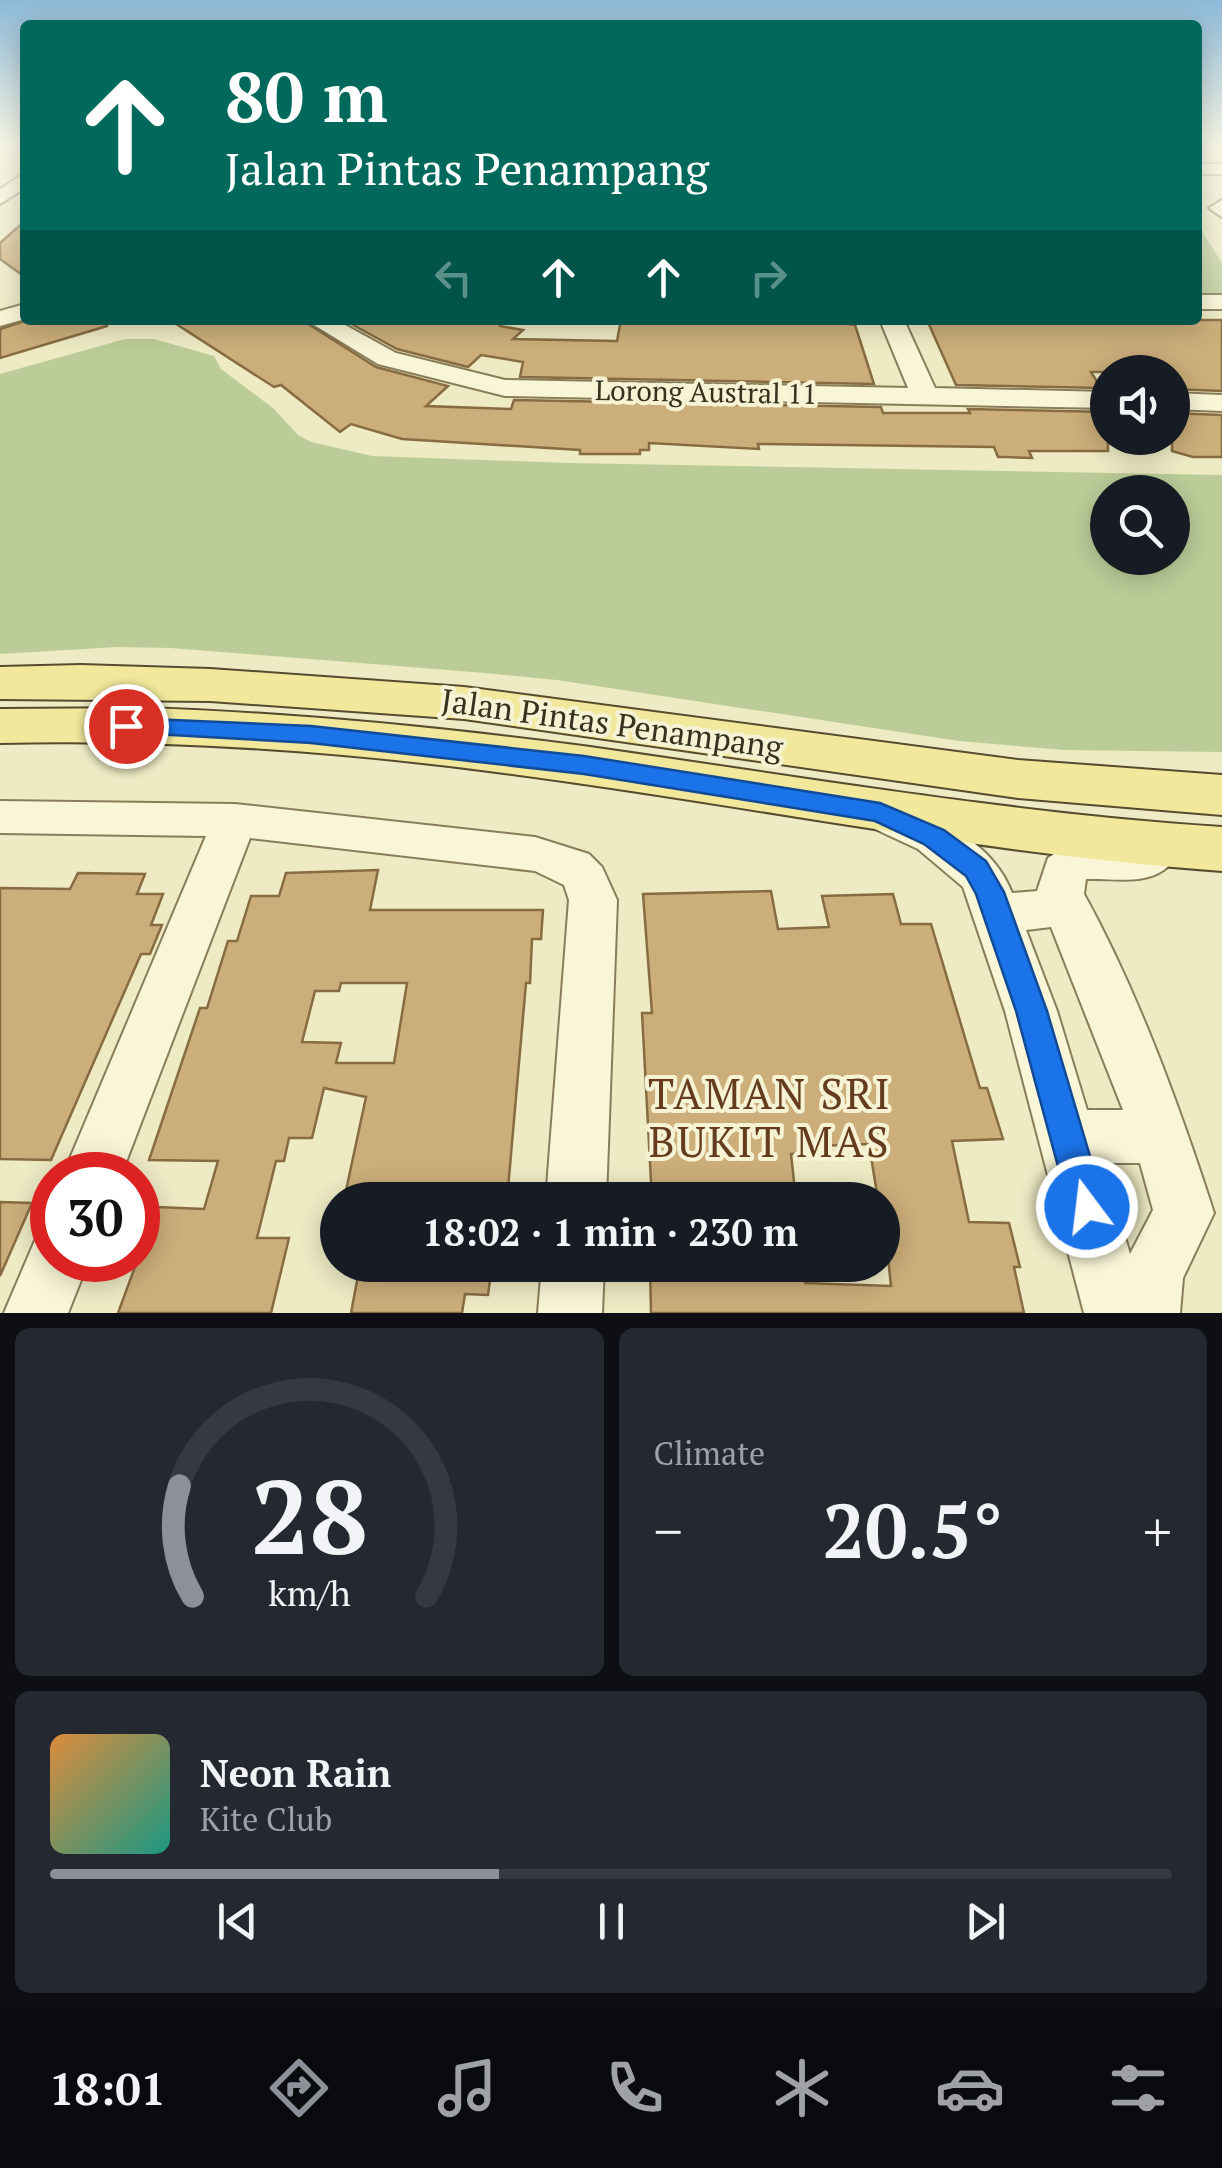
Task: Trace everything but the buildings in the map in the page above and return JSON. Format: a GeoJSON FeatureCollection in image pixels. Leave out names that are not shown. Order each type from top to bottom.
{"type":"FeatureCollection","features":[{"type":"Feature","properties":{"kind":"main road","name":"Jalan Pintas Penampang"},"geometry":{"type":"LineString","coordinates":[[0,684],[81,681],[210,685],[464,703],[1018,779],[1222,795]]}},
{"type":"Feature","properties":{"kind":"main road","name":"Jalan Pintas Penampang"},"geometry":{"type":"LineString","coordinates":[[0,726],[66,724],[311,734],[584,765],[880,812],[1161,846],[1222,849]]}},
{"type":"Feature","properties":{"kind":"street","name":"Lorong Austral 11"},"geometry":{"type":"LineString","coordinates":[[327,325],[387,359],[505,388],[1090,400]]}},
{"type":"Feature","properties":{"kind":"street"},"geometry":{"type":"LineString","coordinates":[[894,325],[925,396]]}},
{"type":"Feature","properties":{"kind":"street"},"geometry":{"type":"LineString","coordinates":[[1190,402],[1222,403]]}},
{"type":"Feature","properties":{"kind":"street"},"geometry":{"type":"LineString","coordinates":[[880,812],[934,837],[983,877],[1032,1011],[1116,1313]]}},
{"type":"Feature","properties":{"kind":"street"},"geometry":{"type":"LineString","coordinates":[[0,817],[235,820],[560,859],[590,882],[593,900],[577,1182]]}},
{"type":"Feature","properties":{"kind":"street"},"geometry":{"type":"LineString","coordinates":[[101,1152],[235,820]]}},
{"type":"Feature","properties":{"kind":"street"},"geometry":{"type":"LineString","coordinates":[[1148,1313],[1152,1270],[1184,1213],[1161,1136],[1060,894],[1064,871],[1076,862],[1150,860],[1161,846]]}},
{"type":"Feature","properties":{"kind":"street"},"geometry":{"type":"LineString","coordinates":[[998,913],[1067,907]]}},
{"type":"Feature","properties":{"kind":"street"},"geometry":{"type":"LineString","coordinates":[[1067,1136],[1161,1136]]}},
{"type":"Feature","properties":{"kind":"street"},"geometry":{"type":"LineString","coordinates":[[36,1313],[49,1282]]}},
{"type":"Feature","properties":{"kind":"street"},"geometry":{"type":"LineString","coordinates":[[570,1313],[572,1282]]}},
{"type":"Feature","properties":{"kind":"green space"},"geometry":{"type":"Polygon","coordinates":[[[1202,231],[1222,263],[1222,297],[1202,296],[1202,231]]]}},
{"type":"Feature","properties":{"kind":"green space"},"geometry":{"type":"Polygon","coordinates":[[[125,339],[154,339],[214,356],[221,369],[273,408],[298,435],[311,442],[372,456],[1222,475],[1222,752],[1064,750],[959,741],[557,680],[485,673],[171,648],[0,654],[0,374],[125,339]]]}},
{"type":"Feature","properties":{"kind":"district","name":"TAMAN SRI BUKIT MAS"},"geometry":{"type":"Point","coordinates":[770,1118]}},
{"type":"Feature","properties":{"kind":"route"},"geometry":{"type":"LineString","coordinates":[[126,726],[311,734],[584,765],[880,812],[934,837],[976,868],[990,892],[1032,1011],[1087,1207]]}}]}
